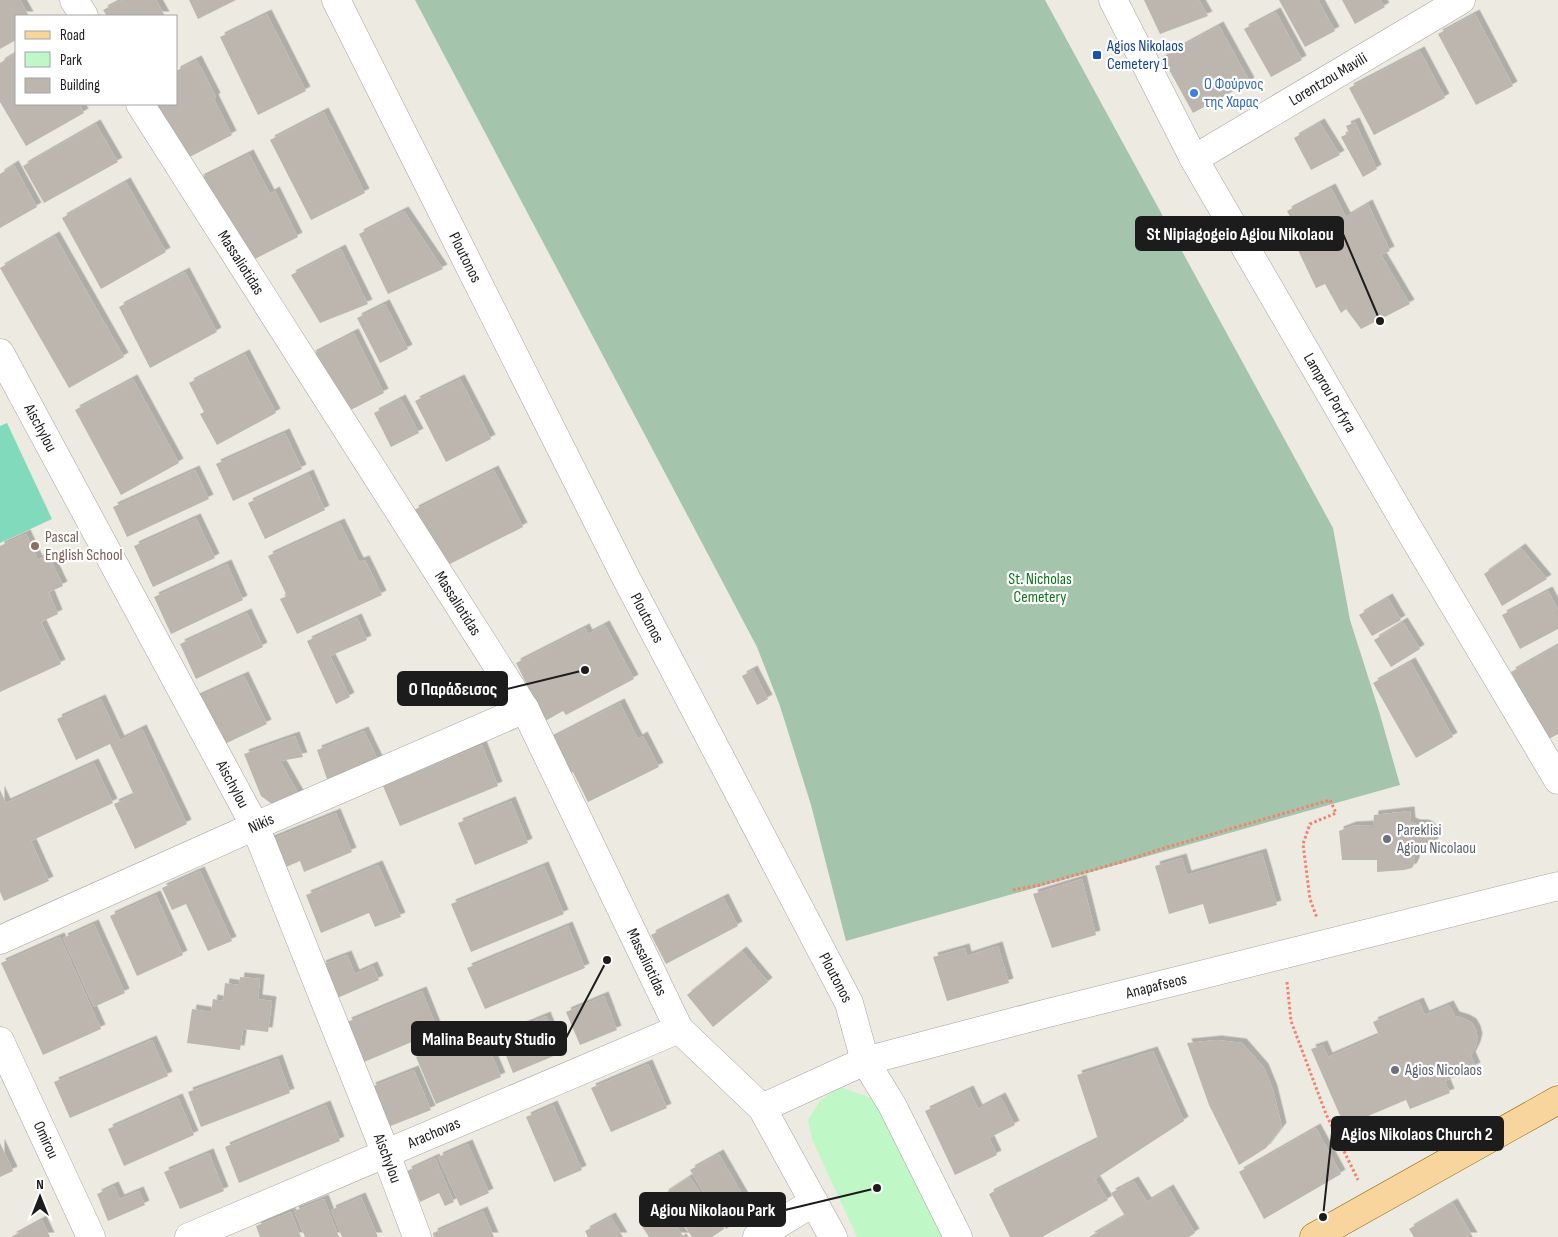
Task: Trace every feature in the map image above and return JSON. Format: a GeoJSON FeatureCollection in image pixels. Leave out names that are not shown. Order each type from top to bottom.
{"type":"FeatureCollection","features":[{"type":"Feature","properties":{"kind":"main road"},"geometry":{"type":"LineString","coordinates":[[1314,1237],[1558,1100]]}},
{"type":"Feature","properties":{"kind":"street"},"geometry":{"type":"LineString","coordinates":[[74,0],[83,15]]}},
{"type":"Feature","properties":{"kind":"street","name":"Ploutonos"},"geometry":{"type":"LineString","coordinates":[[336,0],[624,574],[849,1003],[865,1061],[892,1105],[958,1237]]}},
{"type":"Feature","properties":{"kind":"street","name":"Lamprou Porfyra"},"geometry":{"type":"LineString","coordinates":[[1113,0],[1194,159],[1407,526],[1558,780]]}},
{"type":"Feature","properties":{"kind":"street","name":"Lorentzou Mavili"},"geometry":{"type":"LineString","coordinates":[[1194,159],[1462,0]]}},
{"type":"Feature","properties":{"kind":"street","name":"Massaliotidas"},"geometry":{"type":"LineString","coordinates":[[141,105],[525,709],[679,1029],[762,1108],[833,1237]]}},
{"type":"Feature","properties":{"kind":"street","name":"Aischylou"},"geometry":{"type":"LineString","coordinates":[[0,353],[255,826],[386,1154],[417,1237]]}},
{"type":"Feature","properties":{"kind":"street","name":"Nikis"},"geometry":{"type":"LineString","coordinates":[[0,940],[255,826],[525,709]]}},
{"type":"Feature","properties":{"kind":"street","name":"Anapafseos"},"geometry":{"type":"LineString","coordinates":[[762,1108],[865,1061],[1044,1014],[1558,886]]}},
{"type":"Feature","properties":{"kind":"street","name":"Arachovas"},"geometry":{"type":"LineString","coordinates":[[189,1237],[679,1029]]}},
{"type":"Feature","properties":{"kind":"street","name":"Omirou"},"geometry":{"type":"LineString","coordinates":[[0,1041],[90,1237]]}},
{"type":"Feature","properties":{"kind":"street"},"geometry":{"type":"LineString","coordinates":[[757,1237],[814,1202]]}},
{"type":"Feature","properties":{"kind":"path"},"geometry":{"type":"LineString","coordinates":[[1013,890],[1040,885],[1330,800],[1336,813],[1310,824],[1303,844],[1310,899],[1326,945]]}},
{"type":"Feature","properties":{"kind":"path"},"geometry":{"type":"LineString","coordinates":[[1284,955],[1291,1021],[1326,1114],[1370,1205]]}},
{"type":"Feature","properties":{"kind":"green space","name":"St. Nicholas Cemetery"},"geometry":{"type":"Polygon","coordinates":[[[415,0],[1045,0],[1333,528],[1350,620],[1400,785],[846,941],[811,805],[780,706],[757,647],[415,0]]]}},
{"type":"Feature","properties":{"kind":"green space"},"geometry":{"type":"Polygon","coordinates":[[[7,423],[52,519],[0,543],[0,426],[7,423]]]}},
{"type":"Feature","properties":{"kind":"green space"},"geometry":{"type":"Polygon","coordinates":[[[840,1087],[875,1099],[943,1237],[857,1237],[812,1139],[808,1120],[820,1101],[840,1087]]]}},
{"type":"Feature","properties":{"kind":"building"},"geometry":{"type":"Polygon","coordinates":[[[0,0],[20,0],[28,15],[15,15],[15,41],[0,49],[0,0]]]}},
{"type":"Feature","properties":{"kind":"building"},"geometry":{"type":"Polygon","coordinates":[[[122,0],[156,0],[164,15],[106,15],[103,10],[122,0]]]}},
{"type":"Feature","properties":{"kind":"building"},"geometry":{"type":"Polygon","coordinates":[[[189,0],[236,0],[198,19],[189,0]]]}},
{"type":"Feature","properties":{"kind":"building"},"geometry":{"type":"Polygon","coordinates":[[[1144,0],[1199,0],[1208,16],[1160,34],[1144,0]]]}},
{"type":"Feature","properties":{"kind":"building"},"geometry":{"type":"Polygon","coordinates":[[[1279,0],[1318,0],[1335,31],[1305,47],[1279,0]]]}},
{"type":"Feature","properties":{"kind":"building"},"geometry":{"type":"Polygon","coordinates":[[[1342,0],[1380,0],[1385,7],[1355,24],[1342,0]]]}},
{"type":"Feature","properties":{"kind":"building"},"geometry":{"type":"Polygon","coordinates":[[[1276,12],[1302,60],[1271,77],[1244,29],[1276,12]]]}},
{"type":"Feature","properties":{"kind":"building"},"geometry":{"type":"Polygon","coordinates":[[[267,14],[306,91],[258,115],[220,37],[267,14]]]}},
{"type":"Feature","properties":{"kind":"building"},"geometry":{"type":"Polygon","coordinates":[[[1475,14],[1513,86],[1476,105],[1438,34],[1475,14]]]}},
{"type":"Feature","properties":{"kind":"building"},"geometry":{"type":"Polygon","coordinates":[[[1219,26],[1250,82],[1193,113],[1162,57],[1219,26]]]}},
{"type":"Feature","properties":{"kind":"building"},"geometry":{"type":"Polygon","coordinates":[[[1420,51],[1445,98],[1374,135],[1349,88],[1420,51]]]}},
{"type":"Feature","properties":{"kind":"building"},"geometry":{"type":"Polygon","coordinates":[[[15,54],[15,105],[80,105],[84,113],[26,146],[0,102],[0,63],[15,54]]]}},
{"type":"Feature","properties":{"kind":"building"},"geometry":{"type":"Polygon","coordinates":[[[197,60],[216,97],[214,99],[232,135],[180,162],[151,105],[178,105],[178,70],[197,60]]]}},
{"type":"Feature","properties":{"kind":"building"},"geometry":{"type":"Polygon","coordinates":[[[324,112],[365,193],[311,220],[270,140],[324,112]]]}},
{"type":"Feature","properties":{"kind":"building"},"geometry":{"type":"Polygon","coordinates":[[[1355,122],[1377,169],[1363,177],[1341,137],[1349,133],[1346,126],[1355,122]]]}},
{"type":"Feature","properties":{"kind":"building"},"geometry":{"type":"Polygon","coordinates":[[[1320,123],[1340,155],[1311,170],[1294,138],[1320,123]]]}},
{"type":"Feature","properties":{"kind":"building"},"geometry":{"type":"Polygon","coordinates":[[[96,124],[118,162],[44,203],[23,166],[96,124]]]}},
{"type":"Feature","properties":{"kind":"building"},"geometry":{"type":"Polygon","coordinates":[[[249,154],[270,194],[275,191],[298,237],[249,262],[199,179],[249,154]]]}},
{"type":"Feature","properties":{"kind":"building"},"geometry":{"type":"Polygon","coordinates":[[[14,165],[37,207],[0,228],[0,174],[14,165]]]}},
{"type":"Feature","properties":{"kind":"building"},"geometry":{"type":"Polygon","coordinates":[[[126,182],[166,252],[101,289],[62,218],[126,182]]]}},
{"type":"Feature","properties":{"kind":"building"},"geometry":{"type":"Polygon","coordinates":[[[1331,188],[1346,217],[1368,204],[1390,251],[1381,255],[1410,304],[1361,329],[1346,309],[1341,313],[1325,284],[1316,288],[1296,246],[1303,242],[1287,211],[1331,188]]]}},
{"type":"Feature","properties":{"kind":"building"},"geometry":{"type":"Polygon","coordinates":[[[404,211],[443,269],[388,294],[359,234],[404,211]]]}},
{"type":"Feature","properties":{"kind":"building"},"geometry":{"type":"Polygon","coordinates":[[[55,236],[124,357],[69,388],[0,268],[55,236]]]}},
{"type":"Feature","properties":{"kind":"building"},"geometry":{"type":"Polygon","coordinates":[[[341,249],[368,304],[320,323],[291,275],[341,249]]]}},
{"type":"Feature","properties":{"kind":"building"},"geometry":{"type":"Polygon","coordinates":[[[185,272],[217,332],[150,368],[119,307],[185,272]]]}},
{"type":"Feature","properties":{"kind":"building"},"geometry":{"type":"Polygon","coordinates":[[[385,304],[408,349],[380,363],[357,318],[385,304]]]}},
{"type":"Feature","properties":{"kind":"building"},"geometry":{"type":"Polygon","coordinates":[[[354,333],[384,393],[341,415],[311,355],[354,333]]]}},
{"type":"Feature","properties":{"kind":"building"},"geometry":{"type":"Polygon","coordinates":[[[245,354],[276,413],[217,445],[200,414],[204,412],[189,383],[245,354]]]}},
{"type":"Feature","properties":{"kind":"building"},"geometry":{"type":"Polygon","coordinates":[[[133,379],[179,463],[121,495],[75,410],[133,379]]]}},
{"type":"Feature","properties":{"kind":"building"},"geometry":{"type":"Polygon","coordinates":[[[460,379],[491,439],[446,462],[415,401],[460,379]]]}},
{"type":"Feature","properties":{"kind":"building"},"geometry":{"type":"Polygon","coordinates":[[[401,399],[419,433],[391,447],[374,413],[401,399]]]}},
{"type":"Feature","properties":{"kind":"building"},"geometry":{"type":"Polygon","coordinates":[[[285,433],[302,469],[233,501],[216,464],[285,433]]]}},
{"type":"Feature","properties":{"kind":"building"},"geometry":{"type":"Polygon","coordinates":[[[195,470],[209,499],[127,537],[113,507],[195,470]]]}},
{"type":"Feature","properties":{"kind":"building"},"geometry":{"type":"Polygon","coordinates":[[[494,470],[523,527],[442,568],[414,510],[494,470]]]}},
{"type":"Feature","properties":{"kind":"building"},"geometry":{"type":"Polygon","coordinates":[[[309,474],[325,510],[265,539],[248,503],[309,474]]]}},
{"type":"Feature","properties":{"kind":"building"},"geometry":{"type":"Polygon","coordinates":[[[196,518],[215,558],[153,587],[134,546],[196,518]]]}},
{"type":"Feature","properties":{"kind":"building"},"geometry":{"type":"Polygon","coordinates":[[[340,523],[359,562],[365,560],[382,595],[297,634],[280,599],[287,596],[268,556],[340,523]]]}},
{"type":"Feature","properties":{"kind":"building"},"geometry":{"type":"Polygon","coordinates":[[[26,534],[38,560],[48,554],[63,586],[49,592],[58,614],[41,622],[61,664],[0,692],[0,546],[26,534]]]}},
{"type":"Feature","properties":{"kind":"building"},"geometry":{"type":"Polygon","coordinates":[[[1521,548],[1547,579],[1502,606],[1484,574],[1521,548]]]}},
{"type":"Feature","properties":{"kind":"building"},"geometry":{"type":"Polygon","coordinates":[[[227,564],[243,600],[171,634],[154,597],[227,564]]]}},
{"type":"Feature","properties":{"kind":"building"},"geometry":{"type":"Polygon","coordinates":[[[1548,591],[1558,610],[1558,629],[1520,649],[1502,615],[1548,591]]]}},
{"type":"Feature","properties":{"kind":"building"},"geometry":{"type":"Polygon","coordinates":[[[1388,598],[1401,620],[1372,636],[1359,615],[1388,598]]]}},
{"type":"Feature","properties":{"kind":"building"},"geometry":{"type":"Polygon","coordinates":[[[247,613],[263,647],[196,679],[180,644],[247,613]]]}},
{"type":"Feature","properties":{"kind":"building"},"geometry":{"type":"Polygon","coordinates":[[[357,618],[367,640],[330,656],[350,697],[336,704],[307,641],[357,618]]]}},
{"type":"Feature","properties":{"kind":"building"},"geometry":{"type":"Polygon","coordinates":[[[1403,622],[1420,649],[1391,667],[1374,640],[1403,622]]]}},
{"type":"Feature","properties":{"kind":"building"},"geometry":{"type":"Polygon","coordinates":[[[605,625],[634,679],[566,715],[563,711],[545,721],[516,663],[585,628],[588,634],[605,625]]]}},
{"type":"Feature","properties":{"kind":"building"},"geometry":{"type":"Polygon","coordinates":[[[1557,646],[1558,734],[1547,740],[1511,672],[1557,646]]]}},
{"type":"Feature","properties":{"kind":"building"},"geometry":{"type":"Polygon","coordinates":[[[1411,662],[1453,737],[1416,758],[1373,683],[1411,662]]]}},
{"type":"Feature","properties":{"kind":"building"},"geometry":{"type":"Polygon","coordinates":[[[753,670],[768,699],[757,705],[742,676],[753,670]]]}},
{"type":"Feature","properties":{"kind":"building"},"geometry":{"type":"Polygon","coordinates":[[[244,676],[267,724],[216,748],[193,699],[244,676]]]}},
{"type":"Feature","properties":{"kind":"building"},"geometry":{"type":"Polygon","coordinates":[[[101,699],[120,740],[142,729],[187,824],[135,849],[114,804],[134,795],[110,744],[76,760],[57,719],[101,699]]]}},
{"type":"Feature","properties":{"kind":"building"},"geometry":{"type":"Polygon","coordinates":[[[620,703],[638,739],[643,736],[659,767],[588,802],[573,772],[564,776],[546,741],[620,703]]]}},
{"type":"Feature","properties":{"kind":"building"},"geometry":{"type":"Polygon","coordinates":[[[364,731],[378,760],[327,779],[317,750],[364,731]]]}},
{"type":"Feature","properties":{"kind":"building"},"geometry":{"type":"Polygon","coordinates":[[[295,736],[303,757],[280,761],[301,798],[276,807],[261,796],[244,754],[295,736]]]}},
{"type":"Feature","properties":{"kind":"building"},"geometry":{"type":"Polygon","coordinates":[[[482,745],[498,786],[400,826],[383,786],[482,745]]]}},
{"type":"Feature","properties":{"kind":"building"},"geometry":{"type":"Polygon","coordinates":[[[94,763],[113,803],[31,841],[49,881],[4,901],[0,892],[0,790],[6,803],[94,763]]]}},
{"type":"Feature","properties":{"kind":"building"},"geometry":{"type":"Polygon","coordinates":[[[511,801],[528,843],[475,865],[458,823],[511,801]]]}},
{"type":"Feature","properties":{"kind":"building","name":"Pareklisi Agiou Nicolaou"},"geometry":{"type":"Polygon","coordinates":[[[1410,811],[1411,822],[1429,826],[1433,831],[1434,842],[1427,852],[1415,852],[1415,862],[1412,868],[1377,872],[1377,860],[1342,860],[1339,831],[1352,826],[1373,825],[1374,815],[1410,811]]]}},
{"type":"Feature","properties":{"kind":"building"},"geometry":{"type":"Polygon","coordinates":[[[336,813],[352,852],[304,872],[300,861],[279,870],[267,841],[336,813]]]}},
{"type":"Feature","properties":{"kind":"building"},"geometry":{"type":"Polygon","coordinates":[[[1262,853],[1277,905],[1209,924],[1203,904],[1169,914],[1155,866],[1182,858],[1187,875],[1262,853]]]}},
{"type":"Feature","properties":{"kind":"building"},"geometry":{"type":"Polygon","coordinates":[[[378,865],[401,917],[375,927],[369,913],[321,933],[306,895],[378,865]]]}},
{"type":"Feature","properties":{"kind":"building"},"geometry":{"type":"Polygon","coordinates":[[[544,866],[564,914],[471,952],[451,904],[544,866]]]}},
{"type":"Feature","properties":{"kind":"building"},"geometry":{"type":"Polygon","coordinates":[[[200,871],[232,941],[208,951],[186,904],[172,910],[162,888],[200,871]]]}},
{"type":"Feature","properties":{"kind":"building"},"geometry":{"type":"Polygon","coordinates":[[[1082,879],[1096,935],[1052,948],[1033,894],[1082,879]]]}},
{"type":"Feature","properties":{"kind":"building"},"geometry":{"type":"Polygon","coordinates":[[[156,895],[183,955],[137,976],[110,916],[156,895]]]}},
{"type":"Feature","properties":{"kind":"building"},"geometry":{"type":"Polygon","coordinates":[[[724,898],[738,926],[666,964],[651,935],[724,898]]]}},
{"type":"Feature","properties":{"kind":"building"},"geometry":{"type":"Polygon","coordinates":[[[94,924],[125,993],[94,1007],[63,938],[94,924]]]}},
{"type":"Feature","properties":{"kind":"building"},"geometry":{"type":"Polygon","coordinates":[[[568,926],[585,968],[485,1009],[467,968],[568,926]]]}},
{"type":"Feature","properties":{"kind":"building"},"geometry":{"type":"Polygon","coordinates":[[[60,937],[101,1029],[43,1055],[1,963],[60,937]]]}},
{"type":"Feature","properties":{"kind":"building"},"geometry":{"type":"Polygon","coordinates":[[[998,946],[1009,983],[947,1001],[933,957],[965,948],[967,956],[998,946]]]}},
{"type":"Feature","properties":{"kind":"building"},"geometry":{"type":"Polygon","coordinates":[[[742,951],[768,982],[713,1027],[687,995],[742,951]]]}},
{"type":"Feature","properties":{"kind":"building"},"geometry":{"type":"Polygon","coordinates":[[[347,955],[355,974],[373,966],[379,980],[335,999],[321,965],[347,955]]]}},
{"type":"Feature","properties":{"kind":"building"},"geometry":{"type":"Polygon","coordinates":[[[240,977],[260,979],[258,999],[272,1001],[268,1032],[243,1029],[240,1050],[187,1043],[192,1009],[211,1012],[213,999],[223,1001],[225,983],[239,985],[240,977]]]}},
{"type":"Feature","properties":{"kind":"building"},"geometry":{"type":"Polygon","coordinates":[[[422,991],[438,1031],[364,1062],[347,1022],[422,991]]]}},
{"type":"Feature","properties":{"kind":"building"},"geometry":{"type":"Polygon","coordinates":[[[604,996],[617,1030],[580,1045],[566,1012],[604,996]]]}},
{"type":"Feature","properties":{"kind":"building","name":"Agios Nicolaos"},"geometry":{"type":"Polygon","coordinates":[[[1419,1002],[1425,1015],[1449,1005],[1455,1016],[1472,1023],[1478,1038],[1471,1056],[1476,1067],[1445,1081],[1450,1093],[1410,1109],[1406,1100],[1354,1122],[1358,1130],[1348,1134],[1311,1049],[1323,1045],[1328,1057],[1379,1035],[1373,1022],[1419,1002]]]}},
{"type":"Feature","properties":{"kind":"building"},"geometry":{"type":"Polygon","coordinates":[[[546,1016],[561,1053],[513,1073],[498,1036],[546,1016]]]}},
{"type":"Feature","properties":{"kind":"building"},"geometry":{"type":"Polygon","coordinates":[[[481,1030],[501,1077],[436,1104],[416,1057],[481,1030]]]}},
{"type":"Feature","properties":{"kind":"building"},"geometry":{"type":"Polygon","coordinates":[[[152,1040],[168,1076],[70,1118],[54,1082],[152,1040]]]}},
{"type":"Feature","properties":{"kind":"building"},"geometry":{"type":"Polygon","coordinates":[[[1217,1040],[1242,1043],[1264,1068],[1273,1090],[1282,1127],[1266,1148],[1239,1165],[1209,1105],[1187,1043],[1217,1040]]]}},
{"type":"Feature","properties":{"kind":"building"},"geometry":{"type":"Polygon","coordinates":[[[1153,1051],[1184,1121],[1095,1179],[1108,1200],[1042,1237],[1010,1237],[989,1194],[1098,1139],[1077,1075],[1153,1051]]]}},
{"type":"Feature","properties":{"kind":"building"},"geometry":{"type":"Polygon","coordinates":[[[278,1059],[290,1093],[201,1127],[188,1092],[278,1059]]]}},
{"type":"Feature","properties":{"kind":"building"},"geometry":{"type":"Polygon","coordinates":[[[648,1064],[667,1108],[611,1132],[591,1088],[648,1064]]]}},
{"type":"Feature","properties":{"kind":"building"},"geometry":{"type":"Polygon","coordinates":[[[414,1070],[431,1110],[388,1127],[371,1087],[414,1070]]]}},
{"type":"Feature","properties":{"kind":"building"},"geometry":{"type":"Polygon","coordinates":[[[969,1090],[978,1109],[1001,1097],[1015,1125],[989,1138],[997,1155],[955,1175],[925,1111],[969,1090]]]}},
{"type":"Feature","properties":{"kind":"building"},"geometry":{"type":"Polygon","coordinates":[[[178,1098],[194,1135],[124,1166],[108,1129],[178,1098]]]}},
{"type":"Feature","properties":{"kind":"building"},"geometry":{"type":"Polygon","coordinates":[[[326,1105],[340,1141],[239,1183],[225,1147],[326,1105]]]}},
{"type":"Feature","properties":{"kind":"building"},"geometry":{"type":"Polygon","coordinates":[[[553,1105],[582,1170],[554,1182],[526,1117],[553,1105]]]}},
{"type":"Feature","properties":{"kind":"building"},"geometry":{"type":"Polygon","coordinates":[[[1316,1128],[1341,1174],[1264,1219],[1239,1172],[1316,1128]]]}},
{"type":"Feature","properties":{"kind":"building"},"geometry":{"type":"Polygon","coordinates":[[[0,1143],[13,1171],[0,1177],[0,1143]]]}},
{"type":"Feature","properties":{"kind":"building"},"geometry":{"type":"Polygon","coordinates":[[[468,1144],[489,1193],[460,1206],[438,1157],[468,1144]]]}},
{"type":"Feature","properties":{"kind":"building"},"geometry":{"type":"Polygon","coordinates":[[[209,1153],[224,1191],[180,1209],[164,1172],[209,1153]]]}},
{"type":"Feature","properties":{"kind":"building"},"geometry":{"type":"Polygon","coordinates":[[[719,1154],[753,1213],[726,1229],[690,1170],[719,1154]]]}},
{"type":"Feature","properties":{"kind":"building"},"geometry":{"type":"Polygon","coordinates":[[[435,1158],[454,1202],[445,1206],[439,1193],[420,1202],[407,1171],[435,1158]]]}},
{"type":"Feature","properties":{"kind":"building"},"geometry":{"type":"Polygon","coordinates":[[[690,1177],[724,1229],[712,1237],[692,1237],[664,1194],[690,1177]]]}},
{"type":"Feature","properties":{"kind":"building"},"geometry":{"type":"Polygon","coordinates":[[[1134,1181],[1147,1202],[1169,1189],[1195,1233],[1189,1237],[1089,1237],[1125,1216],[1111,1193],[1134,1181]]]}},
{"type":"Feature","properties":{"kind":"building"},"geometry":{"type":"Polygon","coordinates":[[[114,1186],[120,1199],[139,1191],[145,1205],[108,1221],[97,1194],[114,1186]]]}},
{"type":"Feature","properties":{"kind":"building"},"geometry":{"type":"Polygon","coordinates":[[[361,1197],[378,1237],[342,1237],[331,1210],[361,1197]]]}},
{"type":"Feature","properties":{"kind":"building"},"geometry":{"type":"Polygon","coordinates":[[[324,1199],[339,1237],[305,1237],[294,1211],[324,1199]]]}},
{"type":"Feature","properties":{"kind":"building"},"geometry":{"type":"Polygon","coordinates":[[[1453,1203],[1473,1237],[1414,1237],[1409,1229],[1453,1203]]]}},
{"type":"Feature","properties":{"kind":"building"},"geometry":{"type":"Polygon","coordinates":[[[665,1207],[683,1236],[686,1233],[689,1237],[649,1237],[639,1222],[665,1207]]]}},
{"type":"Feature","properties":{"kind":"building"},"geometry":{"type":"Polygon","coordinates":[[[483,1211],[494,1237],[434,1237],[433,1233],[483,1211]]]}},
{"type":"Feature","properties":{"kind":"building"},"geometry":{"type":"Polygon","coordinates":[[[291,1212],[301,1237],[260,1237],[256,1226],[291,1212]]]}},
{"type":"Feature","properties":{"kind":"building"},"geometry":{"type":"Polygon","coordinates":[[[611,1217],[623,1237],[588,1237],[585,1231],[611,1217]]]}},
{"type":"Feature","properties":{"kind":"building"},"geometry":{"type":"Polygon","coordinates":[[[42,1220],[50,1237],[11,1237],[42,1220]]]}},
{"type":"Feature","properties":{"kind":"place","name":"Agios Nikolaos Cemetery 1"},"geometry":{"type":"Point","coordinates":[1097,55]}},
{"type":"Feature","properties":{"kind":"place","name":"Ο Φούρνος της Χαρας"},"geometry":{"type":"Point","coordinates":[1194,93]}},
{"type":"Feature","properties":{"kind":"place","name":"St Nipiagogeio Agiou Nikolaou"},"geometry":{"type":"Point","coordinates":[1380,321]}},
{"type":"Feature","properties":{"kind":"place","name":"Pascal English School"},"geometry":{"type":"Point","coordinates":[35,546]}},
{"type":"Feature","properties":{"kind":"place","name":"Ο Παράδεισος"},"geometry":{"type":"Point","coordinates":[585,670]}},
{"type":"Feature","properties":{"kind":"place","name":"Pareklisi Agiou Nicolaou"},"geometry":{"type":"Point","coordinates":[1387,839]}},
{"type":"Feature","properties":{"kind":"place","name":"Malina Beauty Studio"},"geometry":{"type":"Point","coordinates":[607,960]}},
{"type":"Feature","properties":{"kind":"place","name":"Agios Nicolaos"},"geometry":{"type":"Point","coordinates":[1395,1070]}},
{"type":"Feature","properties":{"kind":"place","name":"Agiou Nikolaou Park"},"geometry":{"type":"Point","coordinates":[877,1188]}},
{"type":"Feature","properties":{"kind":"place","name":"Agios Nikolaos Church 2"},"geometry":{"type":"Point","coordinates":[1323,1217]}}]}
